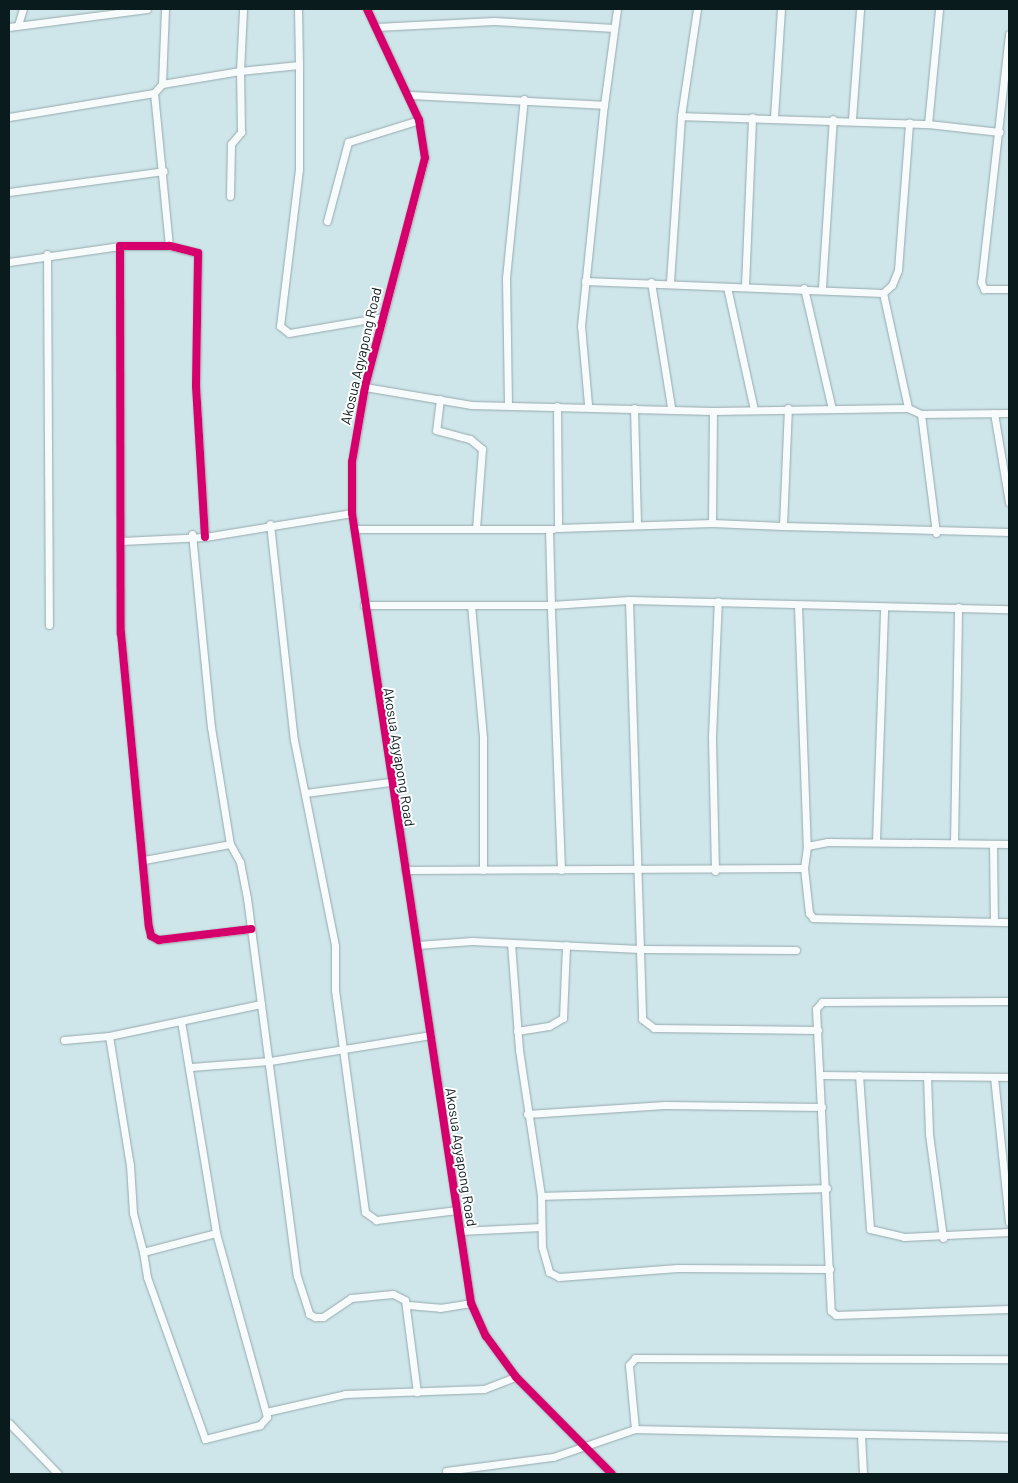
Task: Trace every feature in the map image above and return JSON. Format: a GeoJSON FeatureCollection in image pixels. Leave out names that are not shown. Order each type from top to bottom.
{"type":"FeatureCollection","features":[{"type":"Feature","properties":{"kind":"street"},"geometry":{"type":"LineString","coordinates":[[18,25],[23,9]]}},
{"type":"Feature","properties":{"kind":"street"},"geometry":{"type":"LineString","coordinates":[[9,27],[146,9]]}},
{"type":"Feature","properties":{"kind":"street"},"geometry":{"type":"LineString","coordinates":[[162,84],[165,9]]}},
{"type":"Feature","properties":{"kind":"street"},"geometry":{"type":"LineString","coordinates":[[230,196],[232,144],[241,132],[240,71],[243,9]]}},
{"type":"Feature","properties":{"kind":"street"},"geometry":{"type":"LineString","coordinates":[[298,9],[300,170],[280,326],[289,333],[383,317]]}},
{"type":"Feature","properties":{"kind":"street","name":"Akosua Agyapong Road"},"geometry":{"type":"LineString","coordinates":[[367,9],[409,95],[419,120],[423,175],[365,387],[352,462],[352,514],[390,782],[472,1303],[486,1336],[516,1377],[612,1474]]}},
{"type":"Feature","properties":{"kind":"street"},"geometry":{"type":"LineString","coordinates":[[588,404],[581,326],[604,105],[617,9]]}},
{"type":"Feature","properties":{"kind":"street"},"geometry":{"type":"LineString","coordinates":[[670,282],[682,116],[697,9]]}},
{"type":"Feature","properties":{"kind":"street"},"geometry":{"type":"LineString","coordinates":[[774,117],[781,9]]}},
{"type":"Feature","properties":{"kind":"street"},"geometry":{"type":"LineString","coordinates":[[852,119],[860,9]]}},
{"type":"Feature","properties":{"kind":"street"},"geometry":{"type":"LineString","coordinates":[[928,124],[939,9]]}},
{"type":"Feature","properties":{"kind":"street"},"geometry":{"type":"LineString","coordinates":[[376,26],[494,21],[614,28]]}},
{"type":"Feature","properties":{"kind":"street"},"geometry":{"type":"LineString","coordinates":[[1009,34],[1000,132],[990,181],[981,282],[984,289],[1009,289]]}},
{"type":"Feature","properties":{"kind":"street"},"geometry":{"type":"LineString","coordinates":[[9,116],[154,93],[162,84],[240,71],[298,65]]}},
{"type":"Feature","properties":{"kind":"street"},"geometry":{"type":"LineString","coordinates":[[154,93],[164,171],[169,246]]}},
{"type":"Feature","properties":{"kind":"street"},"geometry":{"type":"LineString","coordinates":[[409,95],[524,99],[604,105]]}},
{"type":"Feature","properties":{"kind":"street"},"geometry":{"type":"LineString","coordinates":[[508,404],[506,278],[524,99]]}},
{"type":"Feature","properties":{"kind":"street"},"geometry":{"type":"LineString","coordinates":[[682,116],[852,119],[909,122],[1000,132]]}},
{"type":"Feature","properties":{"kind":"street"},"geometry":{"type":"LineString","coordinates":[[745,286],[752,117]]}},
{"type":"Feature","properties":{"kind":"street"},"geometry":{"type":"LineString","coordinates":[[822,287],[833,119]]}},
{"type":"Feature","properties":{"kind":"street"},"geometry":{"type":"LineString","coordinates":[[327,221],[348,142],[419,120]]}},
{"type":"Feature","properties":{"kind":"street"},"geometry":{"type":"LineString","coordinates":[[884,293],[892,285],[898,270],[909,122]]}},
{"type":"Feature","properties":{"kind":"street"},"geometry":{"type":"LineString","coordinates":[[9,192],[164,171]]}},
{"type":"Feature","properties":{"kind":"street"},"geometry":{"type":"LineString","coordinates":[[120,246],[120,633],[144,860],[149,927],[154,939],[251,929]]}},
{"type":"Feature","properties":{"kind":"street"},"geometry":{"type":"LineString","coordinates":[[9,262],[47,254],[120,246],[169,246],[198,253],[196,386],[206,537]]}},
{"type":"Feature","properties":{"kind":"street"},"geometry":{"type":"LineString","coordinates":[[47,254],[49,625]]}},
{"type":"Feature","properties":{"kind":"street"},"geometry":{"type":"LineString","coordinates":[[585,281],[670,282],[727,287],[822,287],[884,293]]}},
{"type":"Feature","properties":{"kind":"street"},"geometry":{"type":"LineString","coordinates":[[651,282],[671,407]]}},
{"type":"Feature","properties":{"kind":"street"},"geometry":{"type":"LineString","coordinates":[[727,287],[754,410]]}},
{"type":"Feature","properties":{"kind":"street"},"geometry":{"type":"LineString","coordinates":[[804,288],[832,409]]}},
{"type":"Feature","properties":{"kind":"street"},"geometry":{"type":"LineString","coordinates":[[884,293],[908,408]]}},
{"type":"Feature","properties":{"kind":"street"},"geometry":{"type":"LineString","coordinates":[[365,387],[440,399],[557,406],[588,404],[634,408],[671,407],[713,410],[908,408],[921,414],[1009,413]]}},
{"type":"Feature","properties":{"kind":"street"},"geometry":{"type":"LineString","coordinates":[[440,399],[436,430],[470,439],[482,449],[476,529]]}},
{"type":"Feature","properties":{"kind":"street"},"geometry":{"type":"LineString","coordinates":[[557,406],[558,528]]}},
{"type":"Feature","properties":{"kind":"street"},"geometry":{"type":"LineString","coordinates":[[634,408],[637,524]]}},
{"type":"Feature","properties":{"kind":"street"},"geometry":{"type":"LineString","coordinates":[[783,526],[788,408]]}},
{"type":"Feature","properties":{"kind":"street"},"geometry":{"type":"LineString","coordinates":[[712,523],[713,410]]}},
{"type":"Feature","properties":{"kind":"street"},"geometry":{"type":"LineString","coordinates":[[994,413],[1009,503]]}},
{"type":"Feature","properties":{"kind":"street"},"geometry":{"type":"LineString","coordinates":[[921,414],[936,533]]}},
{"type":"Feature","properties":{"kind":"street"},"geometry":{"type":"LineString","coordinates":[[120,541],[192,534],[206,537],[270,524],[352,514]]}},
{"type":"Feature","properties":{"kind":"street"},"geometry":{"type":"LineString","coordinates":[[354,529],[549,529],[637,524],[712,523],[936,533],[1009,532]]}},
{"type":"Feature","properties":{"kind":"street"},"geometry":{"type":"LineString","coordinates":[[270,524],[286,685],[335,946],[335,990],[365,1212],[376,1220],[457,1210]]}},
{"type":"Feature","properties":{"kind":"street"},"geometry":{"type":"LineString","coordinates":[[549,529],[561,870]]}},
{"type":"Feature","properties":{"kind":"street"},"geometry":{"type":"LineString","coordinates":[[192,534],[208,708],[230,844],[242,868],[298,1276],[309,1314],[323,1317],[351,1298],[387,1294],[399,1295],[408,1305],[409,1354],[417,1392]]}},
{"type":"Feature","properties":{"kind":"street"},"geometry":{"type":"LineString","coordinates":[[628,600],[635,869],[645,1025],[818,1030]]}},
{"type":"Feature","properties":{"kind":"street"},"geometry":{"type":"LineString","coordinates":[[364,605],[551,605],[628,600],[718,601],[798,606],[1009,609]]}},
{"type":"Feature","properties":{"kind":"street"},"geometry":{"type":"LineString","coordinates":[[715,871],[712,736],[718,601]]}},
{"type":"Feature","properties":{"kind":"street"},"geometry":{"type":"LineString","coordinates":[[470,605],[483,738],[483,870]]}},
{"type":"Feature","properties":{"kind":"street"},"geometry":{"type":"LineString","coordinates":[[798,606],[806,846],[804,868],[809,913],[813,918],[1009,922]]}},
{"type":"Feature","properties":{"kind":"street"},"geometry":{"type":"LineString","coordinates":[[876,841],[884,607]]}},
{"type":"Feature","properties":{"kind":"street"},"geometry":{"type":"LineString","coordinates":[[954,843],[958,607]]}},
{"type":"Feature","properties":{"kind":"street"},"geometry":{"type":"LineString","coordinates":[[305,793],[390,782]]}},
{"type":"Feature","properties":{"kind":"street"},"geometry":{"type":"LineString","coordinates":[[806,846],[876,841],[1009,844]]}},
{"type":"Feature","properties":{"kind":"street"},"geometry":{"type":"LineString","coordinates":[[144,860],[230,844]]}},
{"type":"Feature","properties":{"kind":"street"},"geometry":{"type":"LineString","coordinates":[[993,844],[994,922]]}},
{"type":"Feature","properties":{"kind":"street"},"geometry":{"type":"LineString","coordinates":[[405,870],[635,869],[715,871],[804,868]]}},
{"type":"Feature","properties":{"kind":"street"},"geometry":{"type":"LineString","coordinates":[[417,945],[511,943],[640,949],[796,950]]}},
{"type":"Feature","properties":{"kind":"street"},"geometry":{"type":"LineString","coordinates":[[511,943],[517,1031],[527,1114],[540,1196],[545,1262],[550,1272],[559,1276],[678,1268],[830,1269]]}},
{"type":"Feature","properties":{"kind":"street"},"geometry":{"type":"LineString","coordinates":[[517,1031],[549,1026],[563,1018],[566,945]]}},
{"type":"Feature","properties":{"kind":"street"},"geometry":{"type":"LineString","coordinates":[[1009,1001],[822,1002],[816,1009],[827,1188],[830,1269],[828,1306],[836,1314],[1009,1309]]}},
{"type":"Feature","properties":{"kind":"street"},"geometry":{"type":"LineString","coordinates":[[64,1040],[109,1036],[261,1004]]}},
{"type":"Feature","properties":{"kind":"street"},"geometry":{"type":"LineString","coordinates":[[109,1036],[130,1165],[133,1213],[144,1252],[147,1277],[181,1366],[202,1438],[260,1425],[266,1412],[216,1233],[191,1067],[181,1021]]}},
{"type":"Feature","properties":{"kind":"street"},"geometry":{"type":"LineString","coordinates":[[191,1067],[270,1061],[344,1051],[431,1035]]}},
{"type":"Feature","properties":{"kind":"street"},"geometry":{"type":"LineString","coordinates":[[821,1075],[1009,1077]]}},
{"type":"Feature","properties":{"kind":"street"},"geometry":{"type":"LineString","coordinates":[[859,1075],[870,1229],[884,1236],[943,1238],[1009,1232]]}},
{"type":"Feature","properties":{"kind":"street"},"geometry":{"type":"LineString","coordinates":[[928,1076],[929,1134],[943,1238]]}},
{"type":"Feature","properties":{"kind":"street"},"geometry":{"type":"LineString","coordinates":[[994,1077],[1009,1222]]}},
{"type":"Feature","properties":{"kind":"street"},"geometry":{"type":"LineString","coordinates":[[527,1114],[665,1106],[822,1107]]}},
{"type":"Feature","properties":{"kind":"street"},"geometry":{"type":"LineString","coordinates":[[540,1196],[827,1188]]}},
{"type":"Feature","properties":{"kind":"street"},"geometry":{"type":"LineString","coordinates":[[460,1231],[541,1227]]}},
{"type":"Feature","properties":{"kind":"street"},"geometry":{"type":"LineString","coordinates":[[144,1252],[216,1233]]}},
{"type":"Feature","properties":{"kind":"street"},"geometry":{"type":"LineString","coordinates":[[408,1305],[440,1308],[472,1303]]}},
{"type":"Feature","properties":{"kind":"street"},"geometry":{"type":"LineString","coordinates":[[635,1429],[629,1365],[635,1358],[766,1355],[1009,1359]]}},
{"type":"Feature","properties":{"kind":"street"},"geometry":{"type":"LineString","coordinates":[[266,1412],[345,1394],[484,1389],[516,1377]]}},
{"type":"Feature","properties":{"kind":"street"},"geometry":{"type":"LineString","coordinates":[[9,1423],[58,1474]]}},
{"type":"Feature","properties":{"kind":"street"},"geometry":{"type":"LineString","coordinates":[[446,1471],[588,1448],[635,1429],[1009,1437]]}},
{"type":"Feature","properties":{"kind":"street"},"geometry":{"type":"LineString","coordinates":[[861,1435],[863,1474]]}},
{"type":"Feature","properties":{"kind":"cycle path"},"geometry":{"type":"LineString","coordinates":[[367,9],[419,120],[425,158],[365,387],[352,462],[352,513],[471,1303],[486,1336],[516,1377],[612,1474]]}},
{"type":"Feature","properties":{"kind":"cycle path"},"geometry":{"type":"LineString","coordinates":[[205,537],[196,386],[198,253],[169,246],[120,246],[121,633],[149,927],[151,936],[159,940],[251,929]]}}]}
